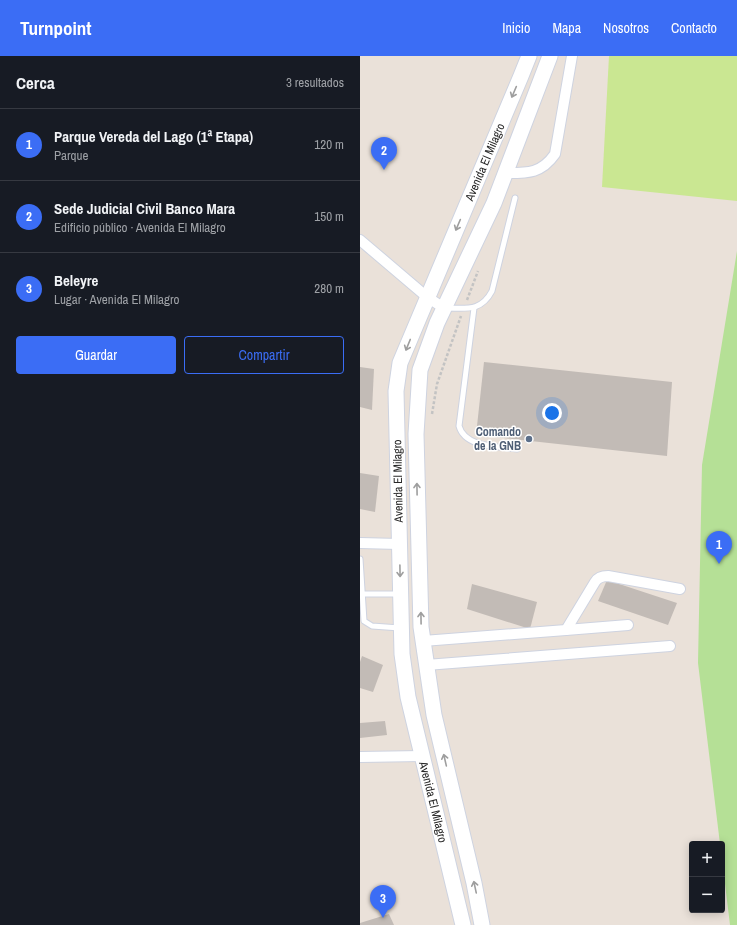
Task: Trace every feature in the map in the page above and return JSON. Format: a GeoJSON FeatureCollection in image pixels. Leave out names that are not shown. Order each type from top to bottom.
{"type":"FeatureCollection","features":[{"type":"Feature","properties":{"kind":"main road","name":"Avenida El Milagro"},"geometry":{"type":"LineString","coordinates":[[463,925],[408,697],[402,654],[396,391],[400,363],[521,76],[528,56]]}},
{"type":"Feature","properties":{"kind":"main road","name":"Avenida El Milagro"},"geometry":{"type":"LineString","coordinates":[[482,925],[474,883],[434,715],[421,627],[416,434],[420,370],[437,323],[494,203],[550,56]]}},
{"type":"Feature","properties":{"kind":"street"},"geometry":{"type":"LineString","coordinates":[[505,173],[530,173],[550,162],[555,154],[572,56]]}},
{"type":"Feature","properties":{"kind":"street"},"geometry":{"type":"LineString","coordinates":[[360,240],[428,297],[444,308]]}},
{"type":"Feature","properties":{"kind":"street"},"geometry":{"type":"LineString","coordinates":[[360,543],[400,544]]}},
{"type":"Feature","properties":{"kind":"street"},"geometry":{"type":"LineString","coordinates":[[566,630],[597,579],[604,576],[680,589]]}},
{"type":"Feature","properties":{"kind":"street"},"geometry":{"type":"LineString","coordinates":[[423,641],[628,625]]}},
{"type":"Feature","properties":{"kind":"street"},"geometry":{"type":"LineString","coordinates":[[426,665],[670,646]]}},
{"type":"Feature","properties":{"kind":"street"},"geometry":{"type":"LineString","coordinates":[[360,757],[422,756]]}},
{"type":"Feature","properties":{"kind":"lane"},"geometry":{"type":"LineString","coordinates":[[444,308],[474,308],[488,298],[492,291],[515,198]]}},
{"type":"Feature","properties":{"kind":"lane"},"geometry":{"type":"LineString","coordinates":[[474,308],[459,426],[460,431],[474,443],[517,449]]}},
{"type":"Feature","properties":{"kind":"lane"},"geometry":{"type":"LineString","coordinates":[[360,559],[364,621],[372,626],[401,628]]}},
{"type":"Feature","properties":{"kind":"lane"},"geometry":{"type":"LineString","coordinates":[[362,594],[400,594]]}},
{"type":"Feature","properties":{"kind":"green space"},"geometry":{"type":"Polygon","coordinates":[[[609,56],[737,56],[737,201],[602,187],[609,56]]]}},
{"type":"Feature","properties":{"kind":"green space"},"geometry":{"type":"Polygon","coordinates":[[[737,251],[737,925],[730,925],[725,884],[725,841],[720,841],[698,663],[702,465],[737,251]]]}},
{"type":"Feature","properties":{"kind":"building"},"geometry":{"type":"Polygon","coordinates":[[[484,362],[672,382],[667,456],[476,435],[484,362]]]}},
{"type":"Feature","properties":{"kind":"building"},"geometry":{"type":"Polygon","coordinates":[[[360,367],[374,369],[372,410],[360,407],[360,367]]]}},
{"type":"Feature","properties":{"kind":"building"},"geometry":{"type":"Polygon","coordinates":[[[360,473],[379,476],[375,512],[360,509],[360,473]]]}},
{"type":"Feature","properties":{"kind":"building"},"geometry":{"type":"Polygon","coordinates":[[[607,580],[677,603],[668,625],[598,601],[607,580]]]}},
{"type":"Feature","properties":{"kind":"building"},"geometry":{"type":"Polygon","coordinates":[[[472,584],[537,602],[530,629],[467,609],[472,584]]]}},
{"type":"Feature","properties":{"kind":"building"},"geometry":{"type":"Polygon","coordinates":[[[362,656],[383,665],[373,692],[360,688],[360,662],[362,656]]]}},
{"type":"Feature","properties":{"kind":"building"},"geometry":{"type":"Polygon","coordinates":[[[385,721],[387,735],[360,738],[360,723],[385,721]]]}},
{"type":"Feature","properties":{"kind":"building"},"geometry":{"type":"Polygon","coordinates":[[[389,914],[394,925],[360,925],[360,923],[389,914]]]}},
{"type":"Feature","properties":{"kind":"place","name":"Sede Judicial Civil Banco Mara"},"geometry":{"type":"Point","coordinates":[384,170]}},
{"type":"Feature","properties":{"kind":"place","name":"Comando de la GNB"},"geometry":{"type":"Point","coordinates":[529,439]}},
{"type":"Feature","properties":{"kind":"place","name":"Parque Vereda del Lago (1ª Etapa)"},"geometry":{"type":"Point","coordinates":[719,564]}},
{"type":"Feature","properties":{"kind":"place","name":"Beleyre"},"geometry":{"type":"Point","coordinates":[383,918]}}]}
